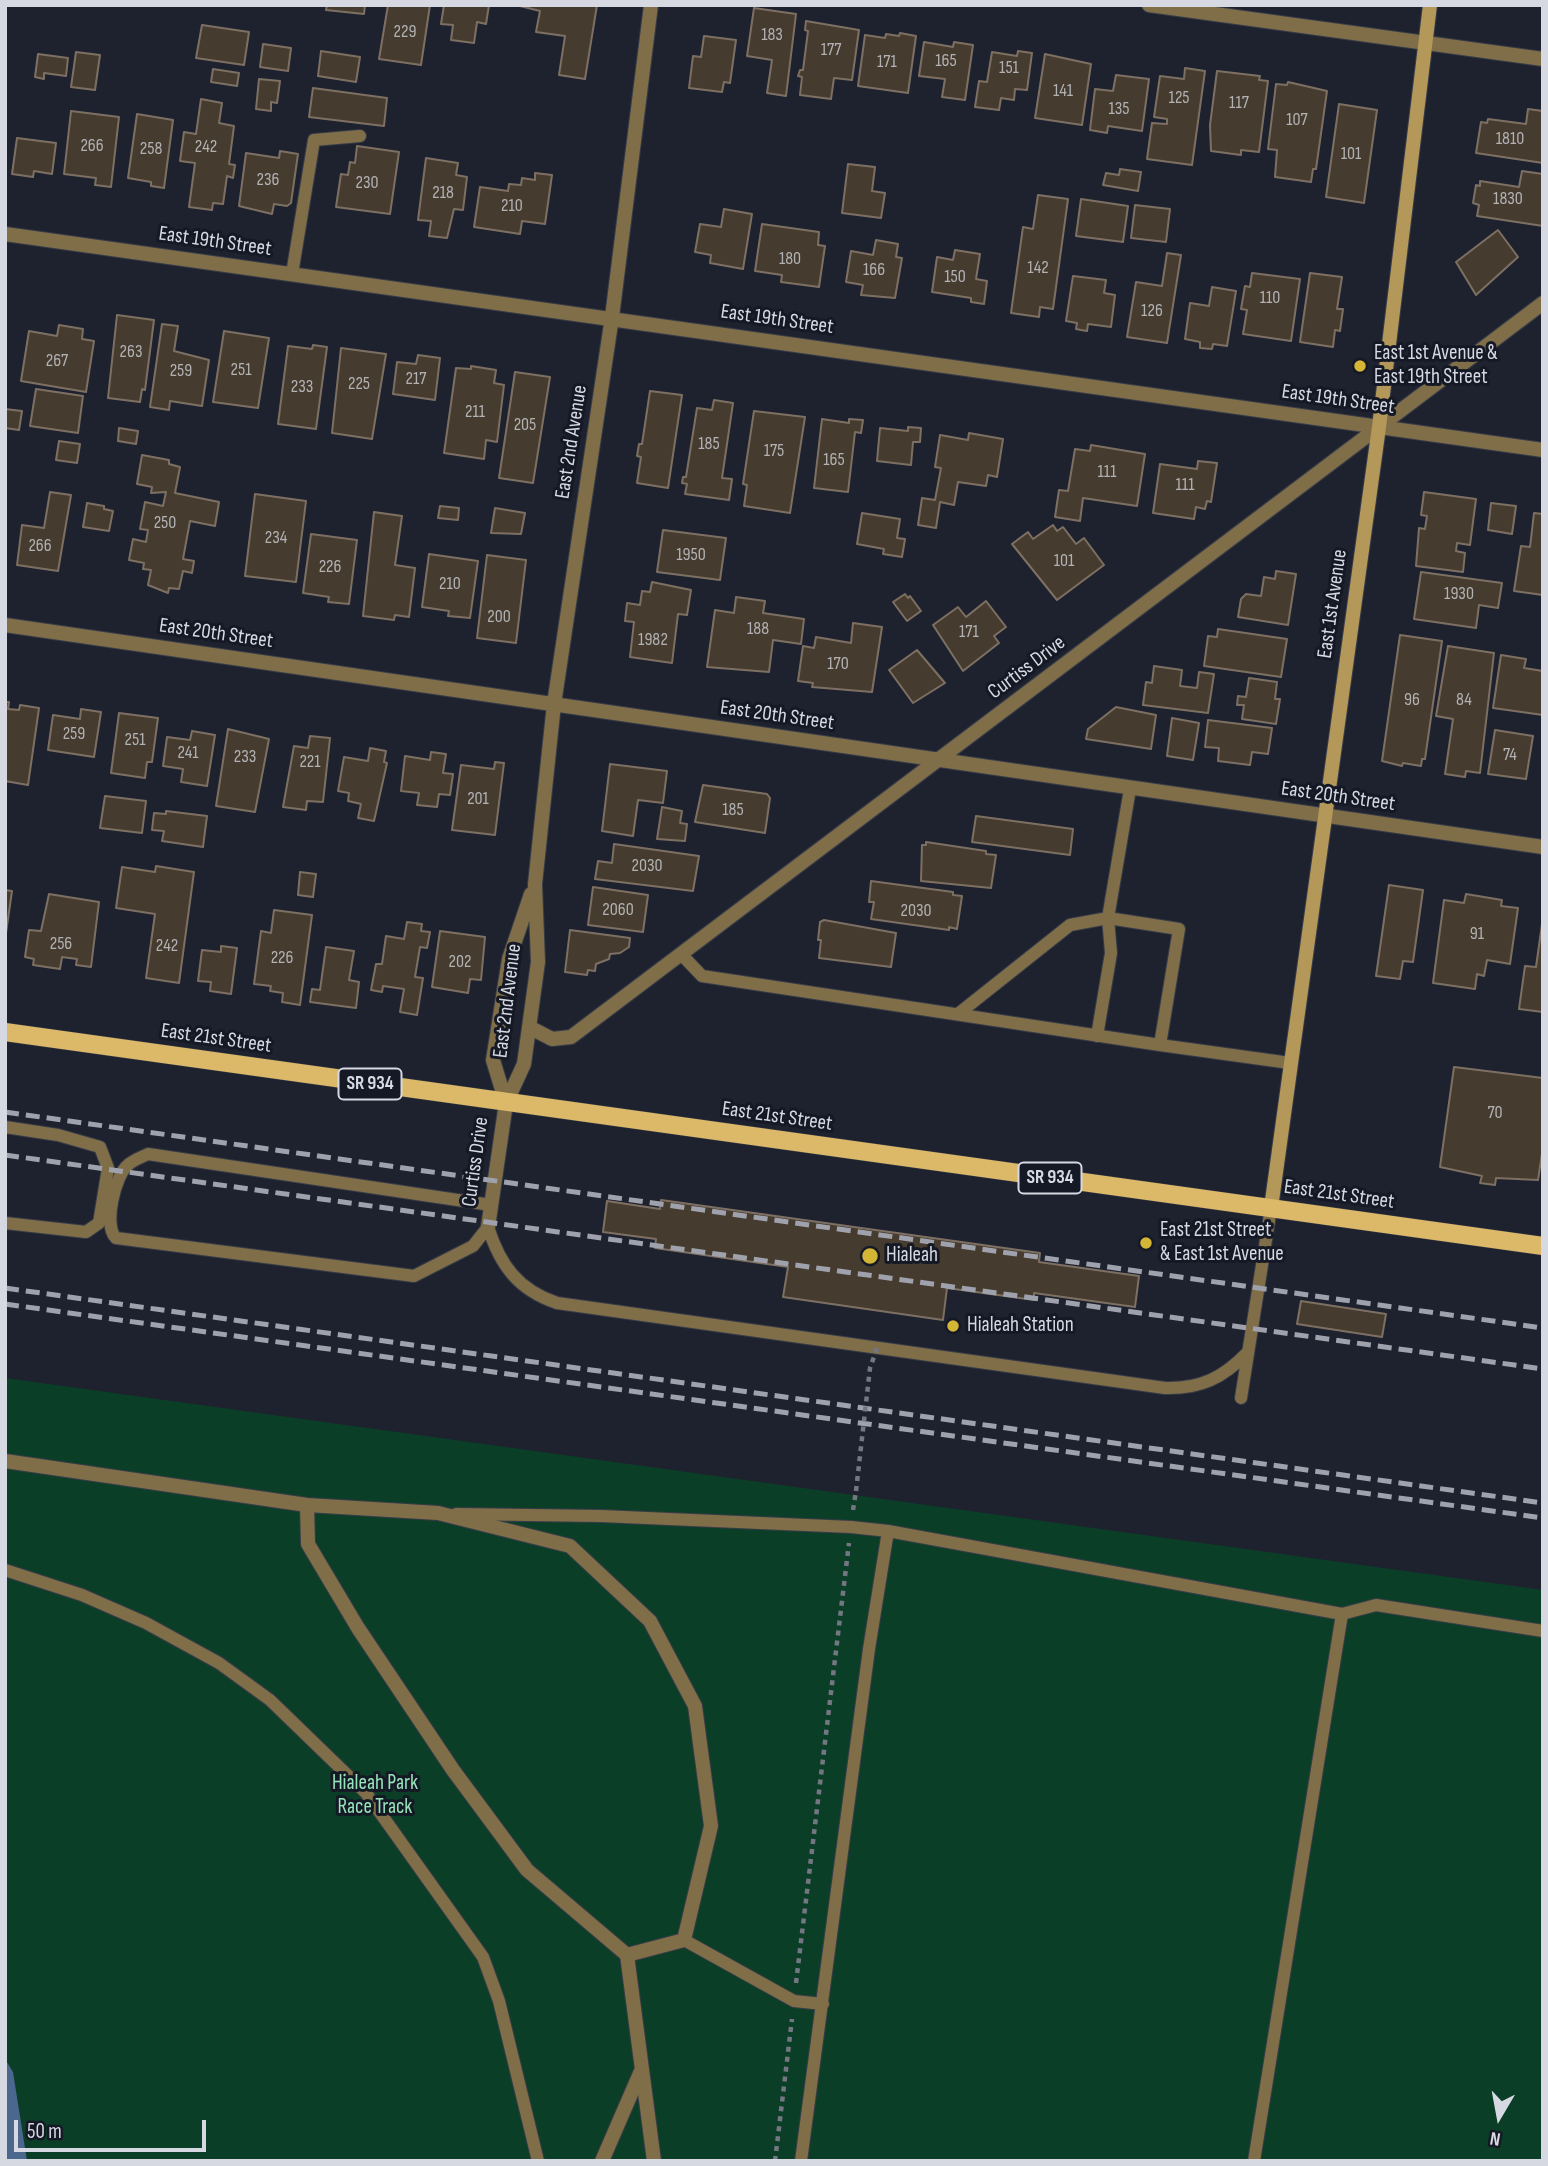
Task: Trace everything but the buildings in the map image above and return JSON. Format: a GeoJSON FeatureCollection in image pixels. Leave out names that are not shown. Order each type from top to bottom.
{"type":"FeatureCollection","features":[{"type":"Feature","properties":{"kind":"main road","name":"East 21st Street"},"geometry":{"type":"LineString","coordinates":[[5,1032],[1543,1247]]}},
{"type":"Feature","properties":{"kind":"street","name":"East 2nd Avenue"},"geometry":{"type":"LineString","coordinates":[[506,1103],[524,1064],[538,962],[535,884],[554,704],[612,317],[651,5]]}},
{"type":"Feature","properties":{"kind":"street"},"geometry":{"type":"LineString","coordinates":[[1149,5],[1543,60]]}},
{"type":"Feature","properties":{"kind":"street","name":"East 1st Avenue"},"geometry":{"type":"LineString","coordinates":[[1270,1208],[1379,427],[1430,5]]}},
{"type":"Feature","properties":{"kind":"street","name":"East 19th Street"},"geometry":{"type":"LineString","coordinates":[[5,234],[612,317],[1543,450]]}},
{"type":"Feature","properties":{"kind":"street","name":"Curtiss Drive"},"geometry":{"type":"LineString","coordinates":[[529,1027],[552,1039],[571,1037],[1543,303]]}},
{"type":"Feature","properties":{"kind":"street","name":"East 20th Street"},"geometry":{"type":"LineString","coordinates":[[5,625],[1543,847]]}},
{"type":"Feature","properties":{"kind":"street","name":"East 2nd Avenue"},"geometry":{"type":"LineString","coordinates":[[506,1103],[493,1060],[509,959],[535,884]]}},
{"type":"Feature","properties":{"kind":"street","name":"Curtiss Drive"},"geometry":{"type":"LineString","coordinates":[[488,1227],[506,1103]]}},
{"type":"Feature","properties":{"kind":"street"},"geometry":{"type":"LineString","coordinates":[[5,1461],[307,1505],[438,1513],[570,1546],[650,1621],[695,1706],[711,1826],[684,1940],[627,1955]]}},
{"type":"Feature","properties":{"kind":"street"},"geometry":{"type":"LineString","coordinates":[[307,1505],[308,1544],[358,1628],[453,1770],[527,1870],[627,1955],[654,2161]]}},
{"type":"Feature","properties":{"kind":"street"},"geometry":{"type":"LineString","coordinates":[[602,2161],[642,2070]]}},
{"type":"Feature","properties":{"kind":"lane"},"geometry":{"type":"LineString","coordinates":[[292,274],[314,140],[360,135]]}},
{"type":"Feature","properties":{"kind":"lane"},"geometry":{"type":"LineString","coordinates":[[1097,1036],[1111,953],[1108,918],[1130,789]]}},
{"type":"Feature","properties":{"kind":"lane"},"geometry":{"type":"LineString","coordinates":[[958,1014],[1069,925],[1108,918],[1179,929],[1160,1045]]}},
{"type":"Feature","properties":{"kind":"lane"},"geometry":{"type":"LineString","coordinates":[[681,954],[702,976],[1290,1063]]}},
{"type":"Feature","properties":{"kind":"lane"},"geometry":{"type":"LineString","coordinates":[[5,1127],[58,1135],[100,1147],[108,1168],[99,1223],[86,1232],[5,1223]]}},
{"type":"Feature","properties":{"kind":"lane"},"geometry":{"type":"LineString","coordinates":[[488,1227],[473,1247],[414,1276],[116,1238],[109,1226],[114,1196],[126,1166],[148,1154],[491,1205]]}},
{"type":"Feature","properties":{"kind":"lane"},"geometry":{"type":"LineString","coordinates":[[1241,1398],[1270,1208]]}},
{"type":"Feature","properties":{"kind":"lane"},"geometry":{"type":"LineString","coordinates":[[488,1227],[505,1268],[519,1284],[538,1297],[557,1303],[1188,1389],[1212,1381],[1231,1370],[1247,1353]]}},
{"type":"Feature","properties":{"kind":"lane"},"geometry":{"type":"LineString","coordinates":[[438,1513],[601,1516],[851,1527],[888,1531],[1342,1614],[1376,1605],[1543,1630]]}},
{"type":"Feature","properties":{"kind":"lane"},"geometry":{"type":"LineString","coordinates":[[801,2161],[869,1649],[888,1531]]}},
{"type":"Feature","properties":{"kind":"lane"},"geometry":{"type":"LineString","coordinates":[[5,1570],[39,1578],[82,1595],[146,1623],[219,1663],[270,1700],[366,1793],[483,1957],[499,2001],[538,2161]]}},
{"type":"Feature","properties":{"kind":"lane"},"geometry":{"type":"LineString","coordinates":[[1254,2161],[1342,1614]]}},
{"type":"Feature","properties":{"kind":"lane"},"geometry":{"type":"LineString","coordinates":[[684,1940],[794,2001],[823,2004]]}},
{"type":"Feature","properties":{"kind":"path"},"geometry":{"type":"LineString","coordinates":[[775,2161],[870,1368],[877,1348]]}},
{"type":"Feature","properties":{"kind":"green space","name":"Hialeah Park Race Track"},"geometry":{"type":"Polygon","coordinates":[[[5,1378],[1543,1590],[1543,2161],[5,2161],[5,1378]]]}},
{"type":"Feature","properties":{"kind":"water"},"geometry":{"type":"Polygon","coordinates":[[[5,2059],[13,2072],[27,2161],[5,2161],[5,2059]]]}},
{"type":"Feature","properties":{"kind":"railway"},"geometry":{"type":"LineString","coordinates":[[5,1112],[1543,1328]]}},
{"type":"Feature","properties":{"kind":"railway"},"geometry":{"type":"LineString","coordinates":[[5,1155],[1543,1369]]}},
{"type":"Feature","properties":{"kind":"railway"},"geometry":{"type":"LineString","coordinates":[[5,1288],[1543,1503]]}},
{"type":"Feature","properties":{"kind":"railway"},"geometry":{"type":"LineString","coordinates":[[5,1304],[1543,1518]]}},
{"type":"Feature","properties":{"kind":"place","name":"East 1st Avenue & East 19th Street"},"geometry":{"type":"Point","coordinates":[1360,366]}},
{"type":"Feature","properties":{"kind":"place","name":"East 21st Street & East 1st Avenue"},"geometry":{"type":"Point","coordinates":[1146,1243]}},
{"type":"Feature","properties":{"kind":"place","name":"Hialeah"},"geometry":{"type":"Point","coordinates":[870,1256]}},
{"type":"Feature","properties":{"kind":"place","name":"Hialeah Station"},"geometry":{"type":"Point","coordinates":[953,1326]}}]}
